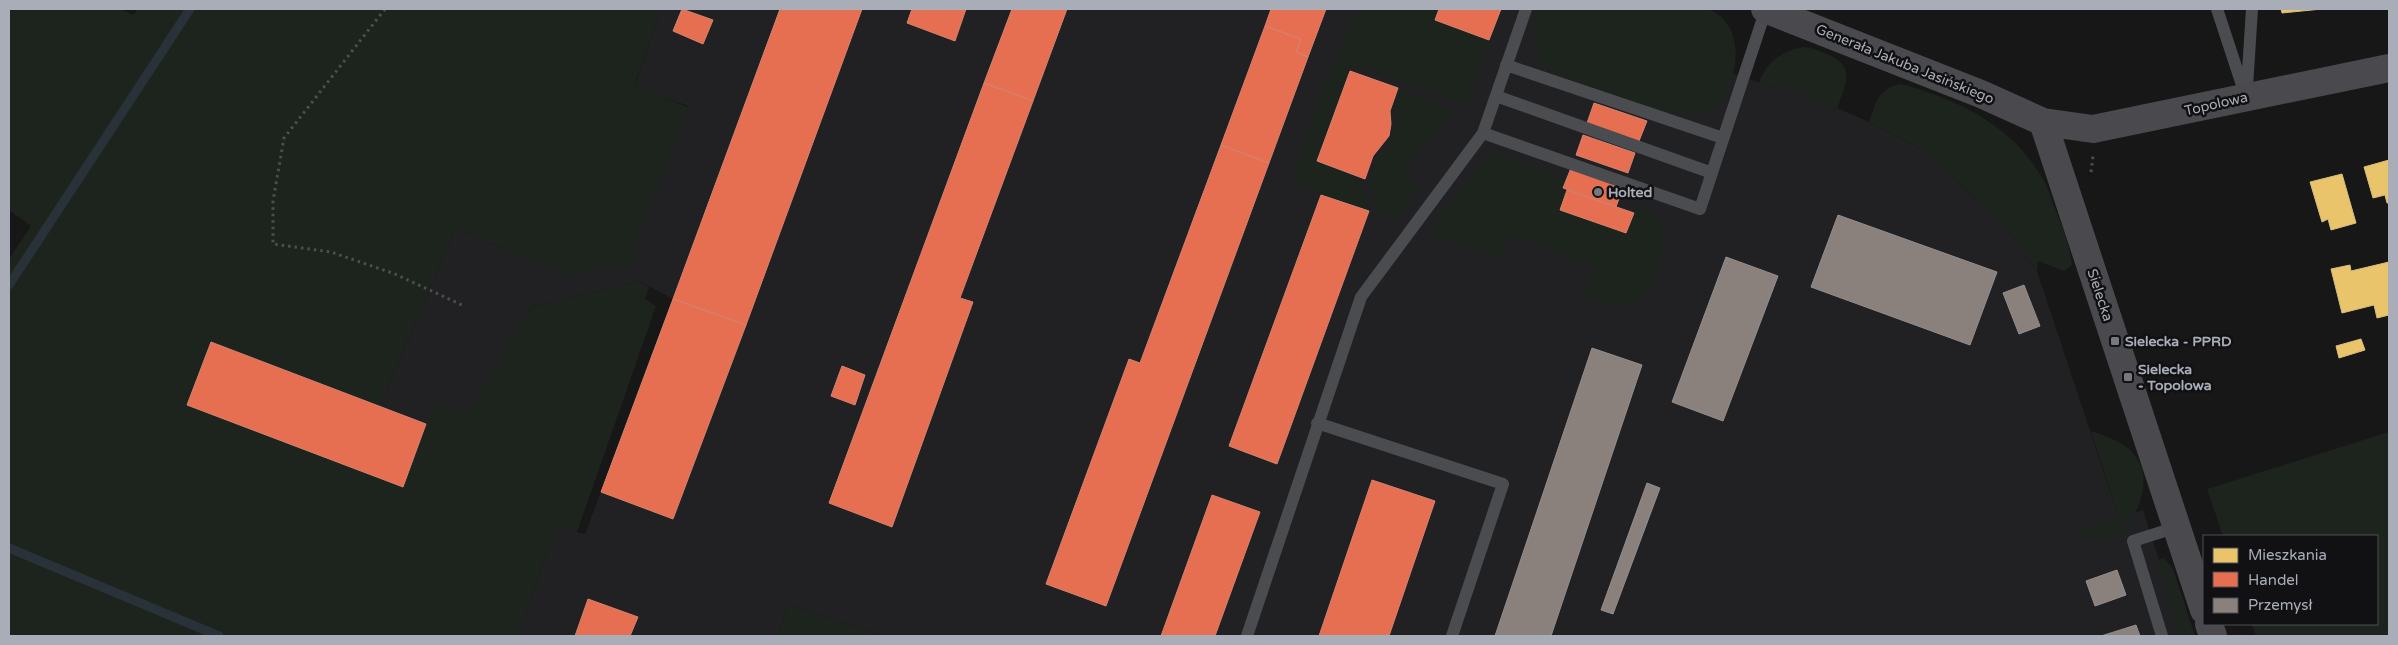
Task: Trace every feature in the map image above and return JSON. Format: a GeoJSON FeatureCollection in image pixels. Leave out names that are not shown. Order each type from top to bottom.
{"type":"FeatureCollection","features":[{"type":"Feature","properties":{"kind":"street","name":"Generała Jakuba Jasińskiego"},"geometry":{"type":"LineString","coordinates":[[1766,9],[1981,94],[2043,122]]}},
{"type":"Feature","properties":{"kind":"street","name":"Topolowa"},"geometry":{"type":"LineString","coordinates":[[2043,122],[2093,129],[2389,68]]}},
{"type":"Feature","properties":{"kind":"street","name":"Sielecka"},"geometry":{"type":"LineString","coordinates":[[2043,122],[2203,607]]}},
{"type":"Feature","properties":{"kind":"lane"},"geometry":{"type":"LineString","coordinates":[[1247,636],[1360,297],[1483,134],[1526,9]]}},
{"type":"Feature","properties":{"kind":"lane"},"geometry":{"type":"LineString","coordinates":[[1483,134],[1700,208],[1766,9]]}},
{"type":"Feature","properties":{"kind":"lane"},"geometry":{"type":"LineString","coordinates":[[2217,9],[2246,97]]}},
{"type":"Feature","properties":{"kind":"lane"},"geometry":{"type":"LineString","coordinates":[[2246,97],[2252,9]]}},
{"type":"Feature","properties":{"kind":"lane"},"geometry":{"type":"LineString","coordinates":[[1506,65],[1722,138]]}},
{"type":"Feature","properties":{"kind":"lane"},"geometry":{"type":"LineString","coordinates":[[1496,96],[1712,173]]}},
{"type":"Feature","properties":{"kind":"lane"},"geometry":{"type":"LineString","coordinates":[[1317,423],[1503,484],[1452,636]]}},
{"type":"Feature","properties":{"kind":"lane"},"geometry":{"type":"LineString","coordinates":[[2162,636],[2133,541],[2177,527]]}},
{"type":"Feature","properties":{"kind":"path"},"geometry":{"type":"LineString","coordinates":[[385,9],[284,138],[273,201],[274,244],[331,252],[395,274],[464,306]]}},
{"type":"Feature","properties":{"kind":"path"},"geometry":{"type":"LineString","coordinates":[[2091,173],[2093,129]]}},
{"type":"Feature","properties":{"kind":"shaded area"},"geometry":{"type":"Polygon","coordinates":[[[9,9],[119,9],[134,15],[137,9],[661,9],[634,86],[688,107],[629,263],[568,276],[456,228],[379,407],[212,342],[188,405],[403,487],[433,405],[468,414],[531,307],[639,281],[649,287],[645,299],[656,306],[577,532],[557,526],[517,636],[9,636],[9,259],[31,226],[9,210],[9,9]]]}},
{"type":"Feature","properties":{"kind":"shaded area"},"geometry":{"type":"Polygon","coordinates":[[[661,9],[1555,9],[1774,88],[1777,82],[1869,122],[1921,149],[2000,221],[2037,271],[2119,518],[2143,510],[2183,636],[881,636],[789,604],[778,636],[517,636],[557,526],[585,534],[673,299],[639,281],[531,307],[468,415],[426,424],[403,487],[187,405],[211,342],[379,407],[456,228],[568,276],[688,106],[634,87],[661,9]]]}},
{"type":"Feature","properties":{"kind":"shaded area"},"geometry":{"type":"Polygon","coordinates":[[[1353,9],[1439,9],[1435,20],[1489,40],[1464,104],[1352,64],[1317,161],[1361,177],[1369,211],[1291,183],[1353,9]]]}},
{"type":"Feature","properties":{"kind":"shaded area"},"geometry":{"type":"Polygon","coordinates":[[[1539,9],[1708,9],[1723,18],[1732,32],[1736,49],[1735,66],[1729,84],[1721,98],[1708,109],[1693,115],[1680,115],[1624,100],[1554,73],[1540,60],[1536,52],[1534,36],[1539,9]]]}},
{"type":"Feature","properties":{"kind":"shaded area"},"geometry":{"type":"Polygon","coordinates":[[[1804,47],[1827,54],[1842,64],[1846,77],[1837,109],[1777,82],[1774,88],[1759,83],[1766,69],[1776,58],[1789,51],[1804,47]]]}},
{"type":"Feature","properties":{"kind":"shaded area"},"geometry":{"type":"Polygon","coordinates":[[[1901,84],[1922,90],[1963,107],[2000,129],[2016,144],[2030,160],[2047,186],[2066,238],[2072,265],[2064,271],[2038,261],[2037,271],[2000,221],[1921,149],[1869,122],[1876,102],[1882,93],[1893,86],[1901,84]]]}},
{"type":"Feature","properties":{"kind":"shaded area"},"geometry":{"type":"Polygon","coordinates":[[[1401,91],[1455,109],[1405,173],[1408,181],[1417,190],[1397,218],[1376,208],[1369,181],[1377,158],[1396,133],[1394,111],[1401,91]]]}},
{"type":"Feature","properties":{"kind":"shaded area"},"geometry":{"type":"Polygon","coordinates":[[[1493,151],[1566,180],[1563,188],[1567,190],[1560,210],[1626,233],[1637,205],[1656,216],[1665,230],[1667,237],[1666,246],[1657,275],[1644,295],[1631,303],[1613,306],[1583,298],[1593,266],[1510,235],[1500,260],[1436,237],[1437,220],[1493,151]]]}},
{"type":"Feature","properties":{"kind":"shaded area"},"geometry":{"type":"Polygon","coordinates":[[[2091,431],[2123,444],[2132,452],[2141,468],[2144,485],[2140,503],[2131,518],[2120,531],[2106,538],[2092,539],[2078,531],[2119,518],[2091,431]]]}},
{"type":"Feature","properties":{"kind":"shaded area"},"geometry":{"type":"Polygon","coordinates":[[[2389,432],[2389,636],[2256,636],[2252,625],[2378,625],[2378,535],[2223,535],[2207,489],[2389,432]]]}},
{"type":"Feature","properties":{"kind":"shaded area"},"geometry":{"type":"Polygon","coordinates":[[[2164,558],[2173,569],[2195,636],[2179,636],[2157,560],[2164,558]]]}},
{"type":"Feature","properties":{"kind":"shaded area"},"geometry":{"type":"Polygon","coordinates":[[[789,604],[881,636],[778,636],[789,604]]]}},
{"type":"Feature","properties":{"kind":"building: Mieszkania"},"geometry":{"type":"Polygon","coordinates":[[[2281,9],[2322,9],[2282,13],[2281,9]]]}},
{"type":"Feature","properties":{"kind":"building: Mieszkania"},"geometry":{"type":"Polygon","coordinates":[[[2389,160],[2389,203],[2387,203],[2385,195],[2373,198],[2364,167],[2389,160]]]}},
{"type":"Feature","properties":{"kind":"building: Mieszkania"},"geometry":{"type":"Polygon","coordinates":[[[2342,174],[2356,223],[2331,230],[2328,219],[2322,222],[2310,182],[2342,174]]]}},
{"type":"Feature","properties":{"kind":"building: Mieszkania"},"geometry":{"type":"Polygon","coordinates":[[[2389,262],[2389,315],[2377,318],[2374,305],[2342,313],[2331,269],[2350,265],[2351,271],[2389,262]]]}},
{"type":"Feature","properties":{"kind":"building: Mieszkania"},"geometry":{"type":"Polygon","coordinates":[[[2361,339],[2365,350],[2339,358],[2336,346],[2361,339]]]}},
{"type":"Feature","properties":{"kind":"building: Handel"},"geometry":{"type":"Polygon","coordinates":[[[682,9],[713,20],[703,44],[673,31],[682,9]]]}},
{"type":"Feature","properties":{"kind":"building: Handel"},"geometry":{"type":"Polygon","coordinates":[[[780,9],[862,9],[746,325],[673,299],[780,9]]]}},
{"type":"Feature","properties":{"kind":"building: Handel"},"geometry":{"type":"Polygon","coordinates":[[[912,9],[966,9],[955,41],[907,23],[912,9]]]}},
{"type":"Feature","properties":{"kind":"building: Handel"},"geometry":{"type":"Polygon","coordinates":[[[1012,9],[1067,9],[1033,101],[984,83],[1012,9]]]}},
{"type":"Feature","properties":{"kind":"building: Handel"},"geometry":{"type":"Polygon","coordinates":[[[1271,9],[1326,9],[1308,57],[1296,52],[1301,39],[1265,26],[1271,9]]]}},
{"type":"Feature","properties":{"kind":"building: Handel"},"geometry":{"type":"Polygon","coordinates":[[[1439,9],[1501,9],[1489,40],[1435,20],[1439,9]]]}},
{"type":"Feature","properties":{"kind":"building: Handel"},"geometry":{"type":"Polygon","coordinates":[[[1265,26],[1301,39],[1296,52],[1308,57],[1269,163],[1221,145],[1265,26]]]}},
{"type":"Feature","properties":{"kind":"building: Handel"},"geometry":{"type":"Polygon","coordinates":[[[1350,71],[1398,88],[1390,111],[1391,124],[1389,136],[1373,156],[1365,179],[1317,161],[1350,71]]]}},
{"type":"Feature","properties":{"kind":"building: Handel"},"geometry":{"type":"Polygon","coordinates":[[[984,83],[1033,101],[960,298],[973,302],[892,527],[829,503],[984,83]]]}},
{"type":"Feature","properties":{"kind":"building: Handel"},"geometry":{"type":"Polygon","coordinates":[[[1594,103],[1647,121],[1639,141],[1587,123],[1594,103]]]}},
{"type":"Feature","properties":{"kind":"building: Handel"},"geometry":{"type":"Polygon","coordinates":[[[1583,135],[1635,153],[1628,173],[1576,155],[1583,135]]]}},
{"type":"Feature","properties":{"kind":"building: Handel"},"geometry":{"type":"Polygon","coordinates":[[[1221,145],[1269,163],[1106,606],[1046,584],[1129,359],[1140,363],[1221,145]]]}},
{"type":"Feature","properties":{"kind":"building: Handel"},"geometry":{"type":"Polygon","coordinates":[[[1571,168],[1623,187],[1616,207],[1563,188],[1571,168]]]}},
{"type":"Feature","properties":{"kind":"building: Handel"},"geometry":{"type":"Polygon","coordinates":[[[1567,190],[1634,213],[1626,233],[1560,210],[1567,190]]]}},
{"type":"Feature","properties":{"kind":"building: Handel"},"geometry":{"type":"Polygon","coordinates":[[[1321,195],[1369,211],[1277,464],[1229,446],[1321,195]]]}},
{"type":"Feature","properties":{"kind":"building: Handel"},"geometry":{"type":"Polygon","coordinates":[[[673,299],[746,325],[673,519],[601,492],[673,299]]]}},
{"type":"Feature","properties":{"kind":"building: Handel"},"geometry":{"type":"Polygon","coordinates":[[[211,342],[426,424],[403,487],[187,405],[211,342]]]}},
{"type":"Feature","properties":{"kind":"building: Handel"},"geometry":{"type":"Polygon","coordinates":[[[842,366],[865,375],[855,405],[831,396],[842,366]]]}},
{"type":"Feature","properties":{"kind":"building: Handel"},"geometry":{"type":"Polygon","coordinates":[[[1372,480],[1435,501],[1389,636],[1319,636],[1372,480]]]}},
{"type":"Feature","properties":{"kind":"building: Handel"},"geometry":{"type":"Polygon","coordinates":[[[1212,495],[1260,512],[1215,636],[1161,636],[1212,495]]]}},
{"type":"Feature","properties":{"kind":"building: Handel"},"geometry":{"type":"Polygon","coordinates":[[[588,599],[638,617],[630,636],[575,636],[588,599]]]}},
{"type":"Feature","properties":{"kind":"building: Przemysł"},"geometry":{"type":"Polygon","coordinates":[[[1838,215],[1997,272],[1970,345],[1811,287],[1838,215]]]}},
{"type":"Feature","properties":{"kind":"building: Przemysł"},"geometry":{"type":"Polygon","coordinates":[[[1726,257],[1778,276],[1723,421],[1672,402],[1726,257]]]}},
{"type":"Feature","properties":{"kind":"building: Przemysł"},"geometry":{"type":"Polygon","coordinates":[[[2024,285],[2040,326],[2019,334],[2003,293],[2024,285]]]}},
{"type":"Feature","properties":{"kind":"building: Przemysł"},"geometry":{"type":"Polygon","coordinates":[[[1592,348],[1642,365],[1551,636],[1495,636],[1592,348]]]}},
{"type":"Feature","properties":{"kind":"building: Przemysł"},"geometry":{"type":"Polygon","coordinates":[[[1647,483],[1660,488],[1613,614],[1601,610],[1647,483]]]}},
{"type":"Feature","properties":{"kind":"building: Przemysł"},"geometry":{"type":"Polygon","coordinates":[[[2117,570],[2126,595],[2095,606],[2086,581],[2117,570]]]}},
{"type":"Feature","properties":{"kind":"building: Przemysł"},"geometry":{"type":"Polygon","coordinates":[[[2136,625],[2140,636],[2101,636],[2136,625]]]}},
{"type":"Feature","properties":{"kind":"waterway"},"geometry":{"type":"LineString","coordinates":[[9,285],[190,9]]}},
{"type":"Feature","properties":{"kind":"waterway"},"geometry":{"type":"LineString","coordinates":[[9,548],[219,636]]}},
{"type":"Feature","properties":{"kind":"place","name":"Holted"},"geometry":{"type":"Point","coordinates":[1598,192]}},
{"type":"Feature","properties":{"kind":"place","name":"Sielecka - PPRD"},"geometry":{"type":"Point","coordinates":[2115,341]}},
{"type":"Feature","properties":{"kind":"place","name":"Sielecka - Topolowa"},"geometry":{"type":"Point","coordinates":[2128,377]}}]}
